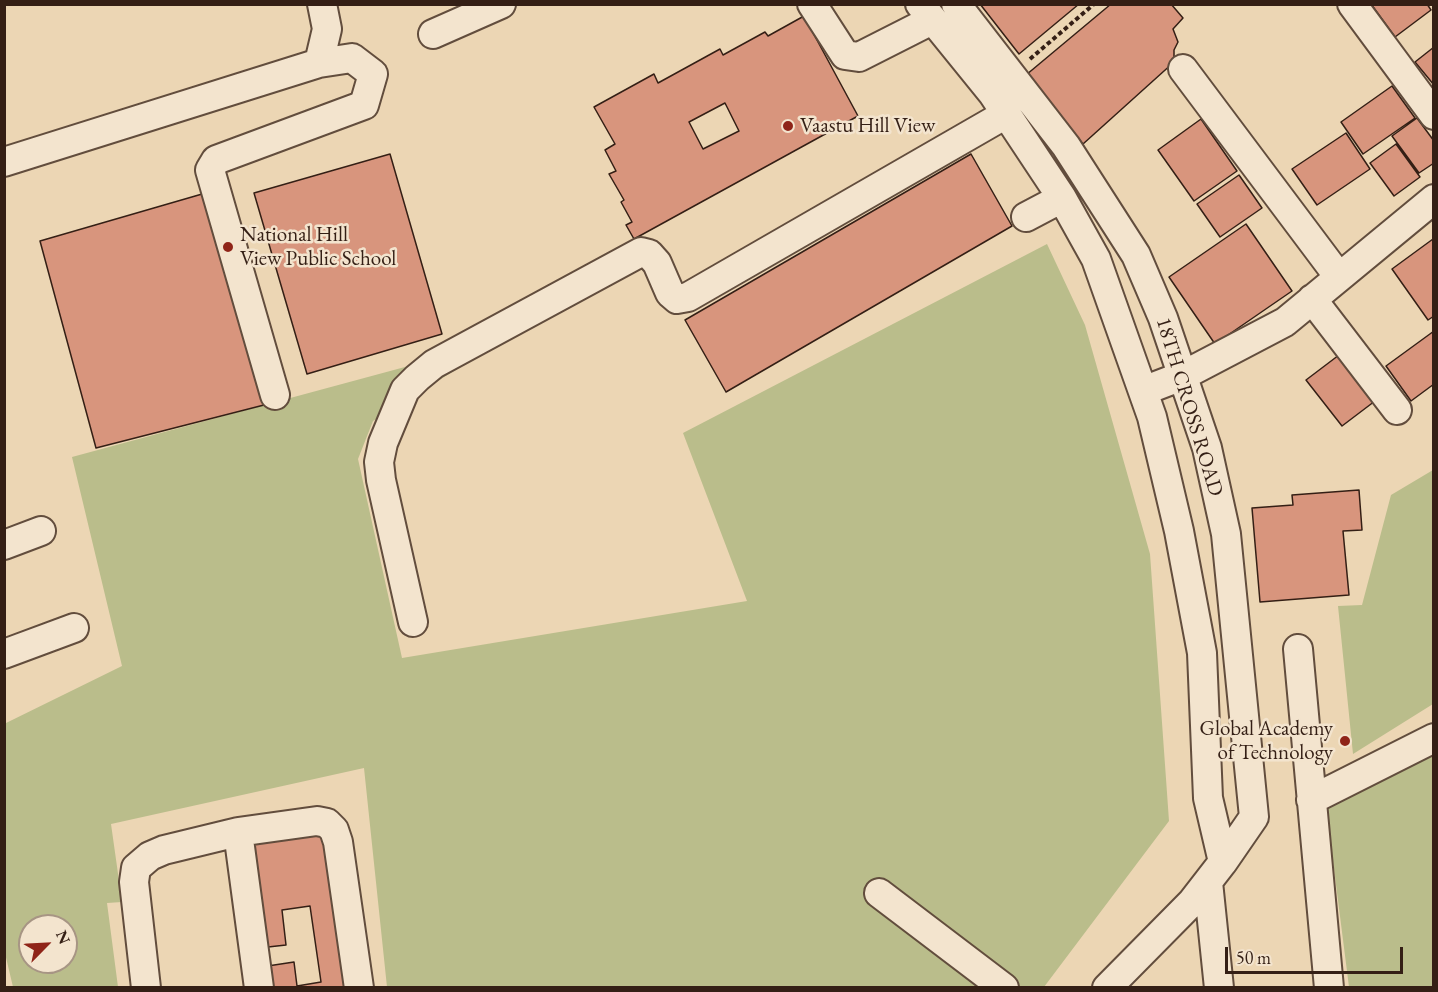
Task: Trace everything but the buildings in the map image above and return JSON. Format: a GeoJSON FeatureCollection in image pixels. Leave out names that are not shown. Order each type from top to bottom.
{"type":"FeatureCollection","features":[{"type":"Feature","properties":{"kind":"street"},"geometry":{"type":"LineString","coordinates":[[319,63],[327,29],[322,4]]}},
{"type":"Feature","properties":{"kind":"street"},"geometry":{"type":"LineString","coordinates":[[433,34],[501,4]]}},
{"type":"Feature","properties":{"kind":"street"},"geometry":{"type":"LineString","coordinates":[[812,4],[845,55],[859,57],[936,10]]}},
{"type":"Feature","properties":{"kind":"street"},"geometry":{"type":"LineString","coordinates":[[1352,4],[1434,115]]}},
{"type":"Feature","properties":{"kind":"street","name":"18TH CROSS ROAD"},"geometry":{"type":"LineString","coordinates":[[936,10],[1012,76],[1066,146],[1136,255],[1163,318],[1207,448],[1226,534],[1254,817],[1192,902],[1107,987]]}},
{"type":"Feature","properties":{"kind":"street","name":"18TH CROSS ROAD"},"geometry":{"type":"LineString","coordinates":[[936,10],[1062,198],[1096,259],[1152,417],[1179,531],[1202,653],[1208,798],[1216,872]]}},
{"type":"Feature","properties":{"kind":"street"},"geometry":{"type":"LineString","coordinates":[[4,162],[319,63],[352,58],[373,74],[364,105],[216,160],[210,171],[275,395]]}},
{"type":"Feature","properties":{"kind":"street"},"geometry":{"type":"LineString","coordinates":[[1183,69],[1339,277]]}},
{"type":"Feature","properties":{"kind":"street"},"geometry":{"type":"LineString","coordinates":[[413,622],[379,462],[383,444],[405,390],[417,378],[434,364],[641,252],[649,254],[657,263],[670,293],[677,299],[688,297],[1006,114]]}},
{"type":"Feature","properties":{"kind":"street"},"geometry":{"type":"LineString","coordinates":[[1026,218],[1062,198]]}},
{"type":"Feature","properties":{"kind":"street"},"geometry":{"type":"LineString","coordinates":[[1143,391],[1182,376],[1285,322],[1434,199]]}},
{"type":"Feature","properties":{"kind":"street"},"geometry":{"type":"LineString","coordinates":[[1312,299],[1397,410]]}},
{"type":"Feature","properties":{"kind":"street"},"geometry":{"type":"LineString","coordinates":[[4,545],[41,531]]}},
{"type":"Feature","properties":{"kind":"street"},"geometry":{"type":"LineString","coordinates":[[4,654],[74,628]]}},
{"type":"Feature","properties":{"kind":"street"},"geometry":{"type":"LineString","coordinates":[[1298,649],[1329,987]]}},
{"type":"Feature","properties":{"kind":"street"},"geometry":{"type":"LineString","coordinates":[[1311,800],[1434,738]]}},
{"type":"Feature","properties":{"kind":"street"},"geometry":{"type":"LineString","coordinates":[[146,987],[134,882],[136,868],[150,856],[164,850],[238,832],[317,821],[327,823],[334,830],[338,842],[359,987]]}},
{"type":"Feature","properties":{"kind":"street"},"geometry":{"type":"LineString","coordinates":[[238,832],[259,987]]}},
{"type":"Feature","properties":{"kind":"street"},"geometry":{"type":"LineString","coordinates":[[1216,872],[1218,987]]}},
{"type":"Feature","properties":{"kind":"street"},"geometry":{"type":"LineString","coordinates":[[879,893],[1004,987]]}},
{"type":"Feature","properties":{"kind":"path"},"geometry":{"type":"LineString","coordinates":[[1012,76],[1094,4]]}},
{"type":"Feature","properties":{"kind":"green space"},"geometry":{"type":"Polygon","coordinates":[[[1047,244],[1085,325],[1150,554],[1169,821],[1044,987],[387,987],[364,768],[111,824],[122,902],[107,903],[118,987],[13,987],[4,949],[4,724],[122,666],[72,457],[490,344],[488,350],[373,421],[358,459],[402,658],[747,601],[683,433],[1047,244]]]}},
{"type":"Feature","properties":{"kind":"green space"},"geometry":{"type":"Polygon","coordinates":[[[1433,470],[1433,704],[1353,754],[1338,606],[1362,605],[1391,495],[1433,470]]]}},
{"type":"Feature","properties":{"kind":"green space"},"geometry":{"type":"Polygon","coordinates":[[[1433,751],[1433,987],[1349,987],[1326,806],[1433,751]]]}},
{"type":"Feature","properties":{"kind":"place","name":"Vaastu Hill View"},"geometry":{"type":"Point","coordinates":[788,126]}},
{"type":"Feature","properties":{"kind":"place","name":"National Hill View Public School"},"geometry":{"type":"Point","coordinates":[228,247]}},
{"type":"Feature","properties":{"kind":"place","name":"Global Academy of Technology"},"geometry":{"type":"Point","coordinates":[1345,741]}}]}
